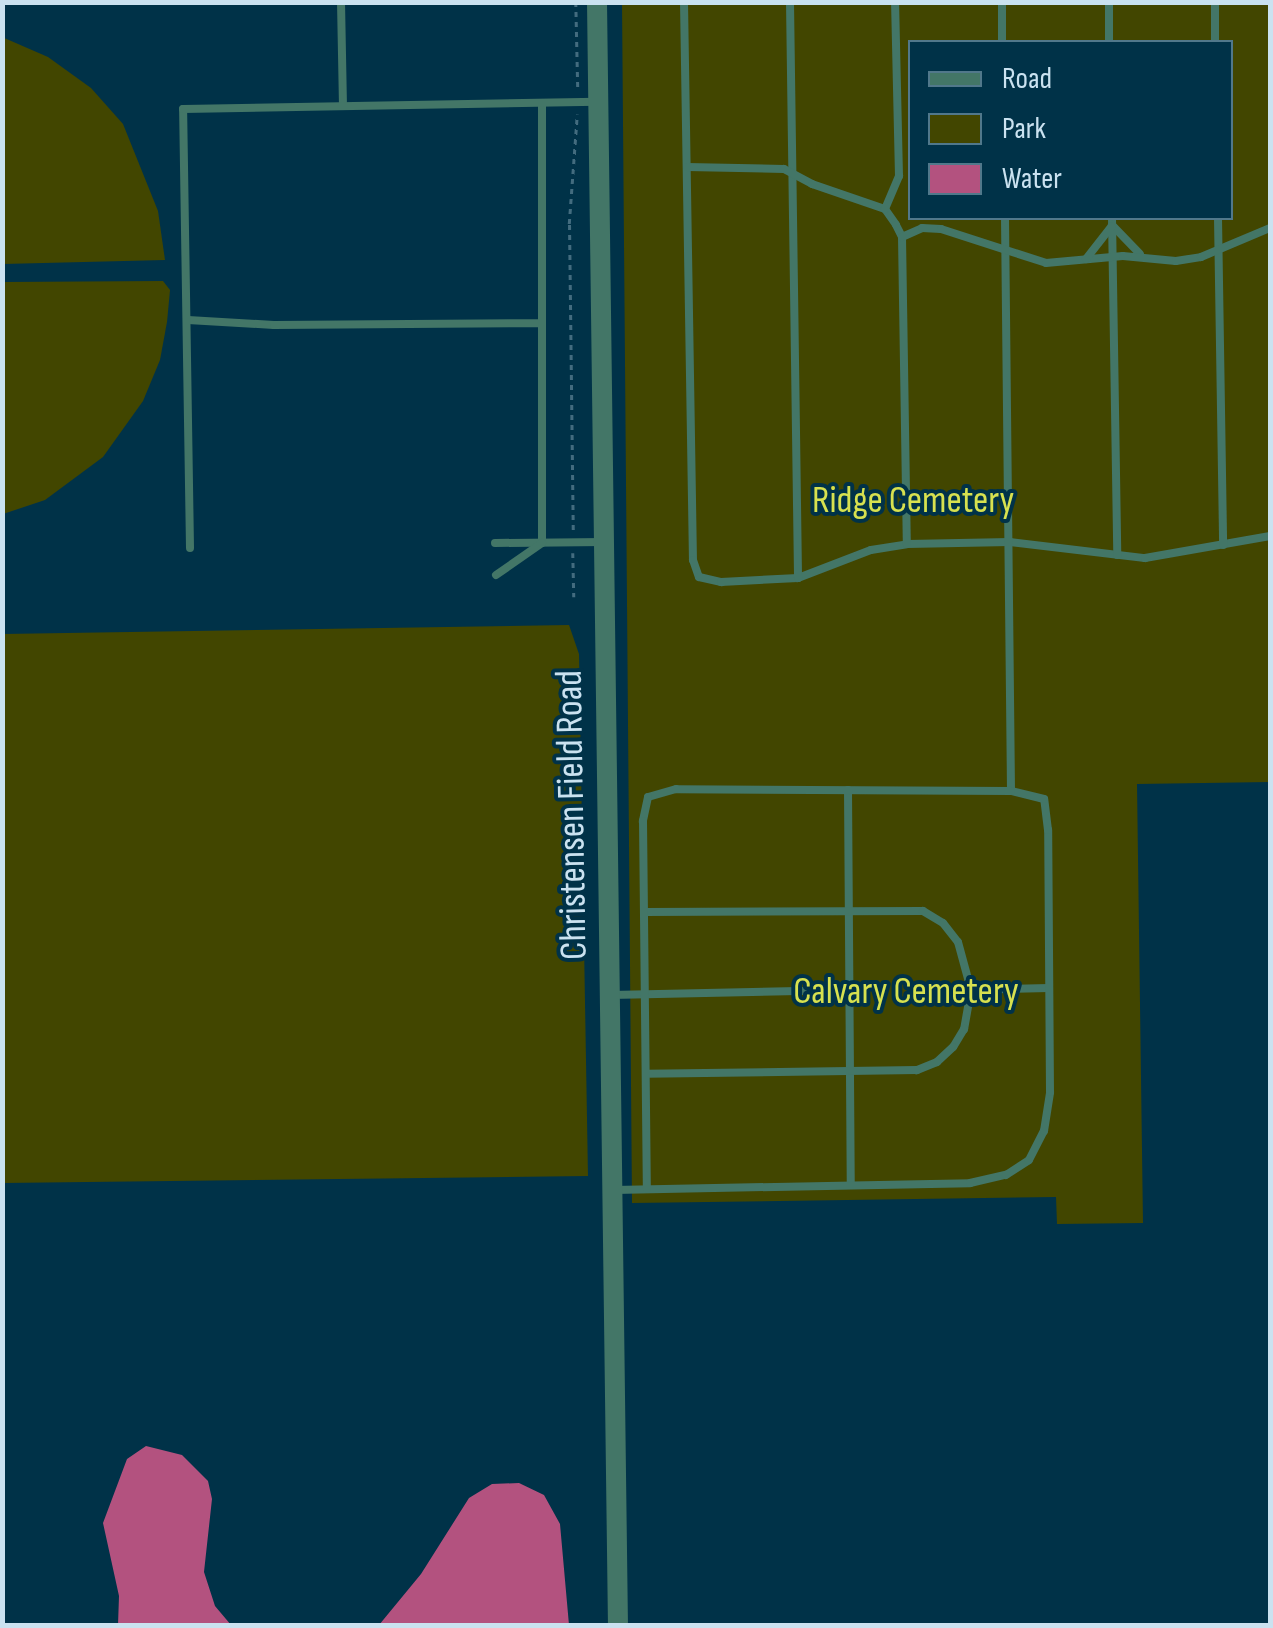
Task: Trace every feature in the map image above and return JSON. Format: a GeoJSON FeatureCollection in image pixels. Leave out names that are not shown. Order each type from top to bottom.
{"type":"FeatureCollection","features":[{"type":"Feature","properties":{"kind":"street","name":"Christensen Field Road"},"geometry":{"type":"LineString","coordinates":[[597,2],[588,102],[604,542],[618,1626]]}},
{"type":"Feature","properties":{"kind":"lane"},"geometry":{"type":"LineString","coordinates":[[342,2],[343,106]]}},
{"type":"Feature","properties":{"kind":"lane"},"geometry":{"type":"LineString","coordinates":[[684,2],[694,570],[704,580],[798,578],[872,550],[906,544],[1010,542],[1117,555],[1164,556],[1270,536]]}},
{"type":"Feature","properties":{"kind":"lane"},"geometry":{"type":"LineString","coordinates":[[790,2],[798,578]]}},
{"type":"Feature","properties":{"kind":"lane"},"geometry":{"type":"LineString","coordinates":[[885,208],[899,176],[895,2]]}},
{"type":"Feature","properties":{"kind":"lane"},"geometry":{"type":"LineString","coordinates":[[1002,2],[1002,40]]}},
{"type":"Feature","properties":{"kind":"lane"},"geometry":{"type":"LineString","coordinates":[[1109,2],[1109,40]]}},
{"type":"Feature","properties":{"kind":"lane"},"geometry":{"type":"LineString","coordinates":[[1215,2],[1215,40]]}},
{"type":"Feature","properties":{"kind":"lane"},"geometry":{"type":"LineString","coordinates":[[190,548],[183,109],[588,102]]}},
{"type":"Feature","properties":{"kind":"lane"},"geometry":{"type":"LineString","coordinates":[[542,103],[542,543]]}},
{"type":"Feature","properties":{"kind":"lane"},"geometry":{"type":"LineString","coordinates":[[686,167],[774,166],[885,208],[902,237],[906,544]]}},
{"type":"Feature","properties":{"kind":"lane"},"geometry":{"type":"LineString","coordinates":[[1005,220],[1011,791]]}},
{"type":"Feature","properties":{"kind":"lane"},"geometry":{"type":"LineString","coordinates":[[1218,220],[1223,545]]}},
{"type":"Feature","properties":{"kind":"lane"},"geometry":{"type":"LineString","coordinates":[[1112,221],[1123,241],[1144,257]]}},
{"type":"Feature","properties":{"kind":"lane"},"geometry":{"type":"LineString","coordinates":[[1112,221],[1117,555]]}},
{"type":"Feature","properties":{"kind":"lane"},"geometry":{"type":"LineString","coordinates":[[1086,258],[1112,221]]}},
{"type":"Feature","properties":{"kind":"lane"},"geometry":{"type":"LineString","coordinates":[[902,237],[922,228],[941,229],[1026,258],[1054,263],[1113,256],[1188,260],[1270,228]]}},
{"type":"Feature","properties":{"kind":"lane"},"geometry":{"type":"LineString","coordinates":[[1006,270],[1026,258]]}},
{"type":"Feature","properties":{"kind":"lane"},"geometry":{"type":"LineString","coordinates":[[188,320],[294,325],[539,322]]}},
{"type":"Feature","properties":{"kind":"lane"},"geometry":{"type":"LineString","coordinates":[[495,543],[604,542]]}},
{"type":"Feature","properties":{"kind":"lane"},"geometry":{"type":"LineString","coordinates":[[496,575],[542,543]]}},
{"type":"Feature","properties":{"kind":"lane"},"geometry":{"type":"LineString","coordinates":[[848,790],[850,1184]]}},
{"type":"Feature","properties":{"kind":"lane"},"geometry":{"type":"LineString","coordinates":[[613,1190],[647,1190],[986,1181],[1029,1160],[1042,1139],[1049,1108],[1046,805],[1039,795],[1011,791],[654,792],[643,812],[647,1190]]}},
{"type":"Feature","properties":{"kind":"lane"},"geometry":{"type":"LineString","coordinates":[[644,912],[912,909],[938,919],[964,954],[972,990],[964,1030],[936,1062],[906,1072],[646,1074]]}},
{"type":"Feature","properties":{"kind":"lane"},"geometry":{"type":"LineString","coordinates":[[972,990],[1049,988]]}},
{"type":"Feature","properties":{"kind":"lane"},"geometry":{"type":"LineString","coordinates":[[610,994],[847,990]]}},
{"type":"Feature","properties":{"kind":"path"},"geometry":{"type":"LineString","coordinates":[[574,597],[569,224],[588,102],[576,2]]}},
{"type":"Feature","properties":{"kind":"green space","name":"Ridge Cemetery"},"geometry":{"type":"Polygon","coordinates":[[[622,3],[1270,3],[1270,782],[1137,784],[1143,1223],[1057,1224],[1056,1197],[632,1203],[622,3]]]}},
{"type":"Feature","properties":{"kind":"green space"},"geometry":{"type":"Polygon","coordinates":[[[2,37],[48,57],[91,88],[123,124],[158,211],[165,260],[3,264],[2,37]]]}},
{"type":"Feature","properties":{"kind":"green space"},"geometry":{"type":"Polygon","coordinates":[[[163,281],[170,290],[167,322],[160,360],[143,401],[103,457],[45,500],[3,514],[3,282],[163,281]]]}},
{"type":"Feature","properties":{"kind":"green space"},"geometry":{"type":"Polygon","coordinates":[[[569,625],[579,654],[588,1176],[3,1183],[3,634],[569,625]]]}},
{"type":"Feature","properties":{"kind":"water"},"geometry":{"type":"Polygon","coordinates":[[[146,1446],[182,1455],[208,1481],[212,1499],[204,1572],[215,1606],[231,1625],[118,1625],[119,1596],[103,1523],[127,1459],[146,1446]]]}},
{"type":"Feature","properties":{"kind":"water"},"geometry":{"type":"Polygon","coordinates":[[[519,1483],[544,1495],[560,1524],[569,1625],[379,1625],[421,1574],[469,1498],[492,1484],[519,1483]]]}},
{"type":"Feature","properties":{"kind":"park label","name":"Calvary Cemetery"},"geometry":{"type":"Point","coordinates":[906,992]}}]}
